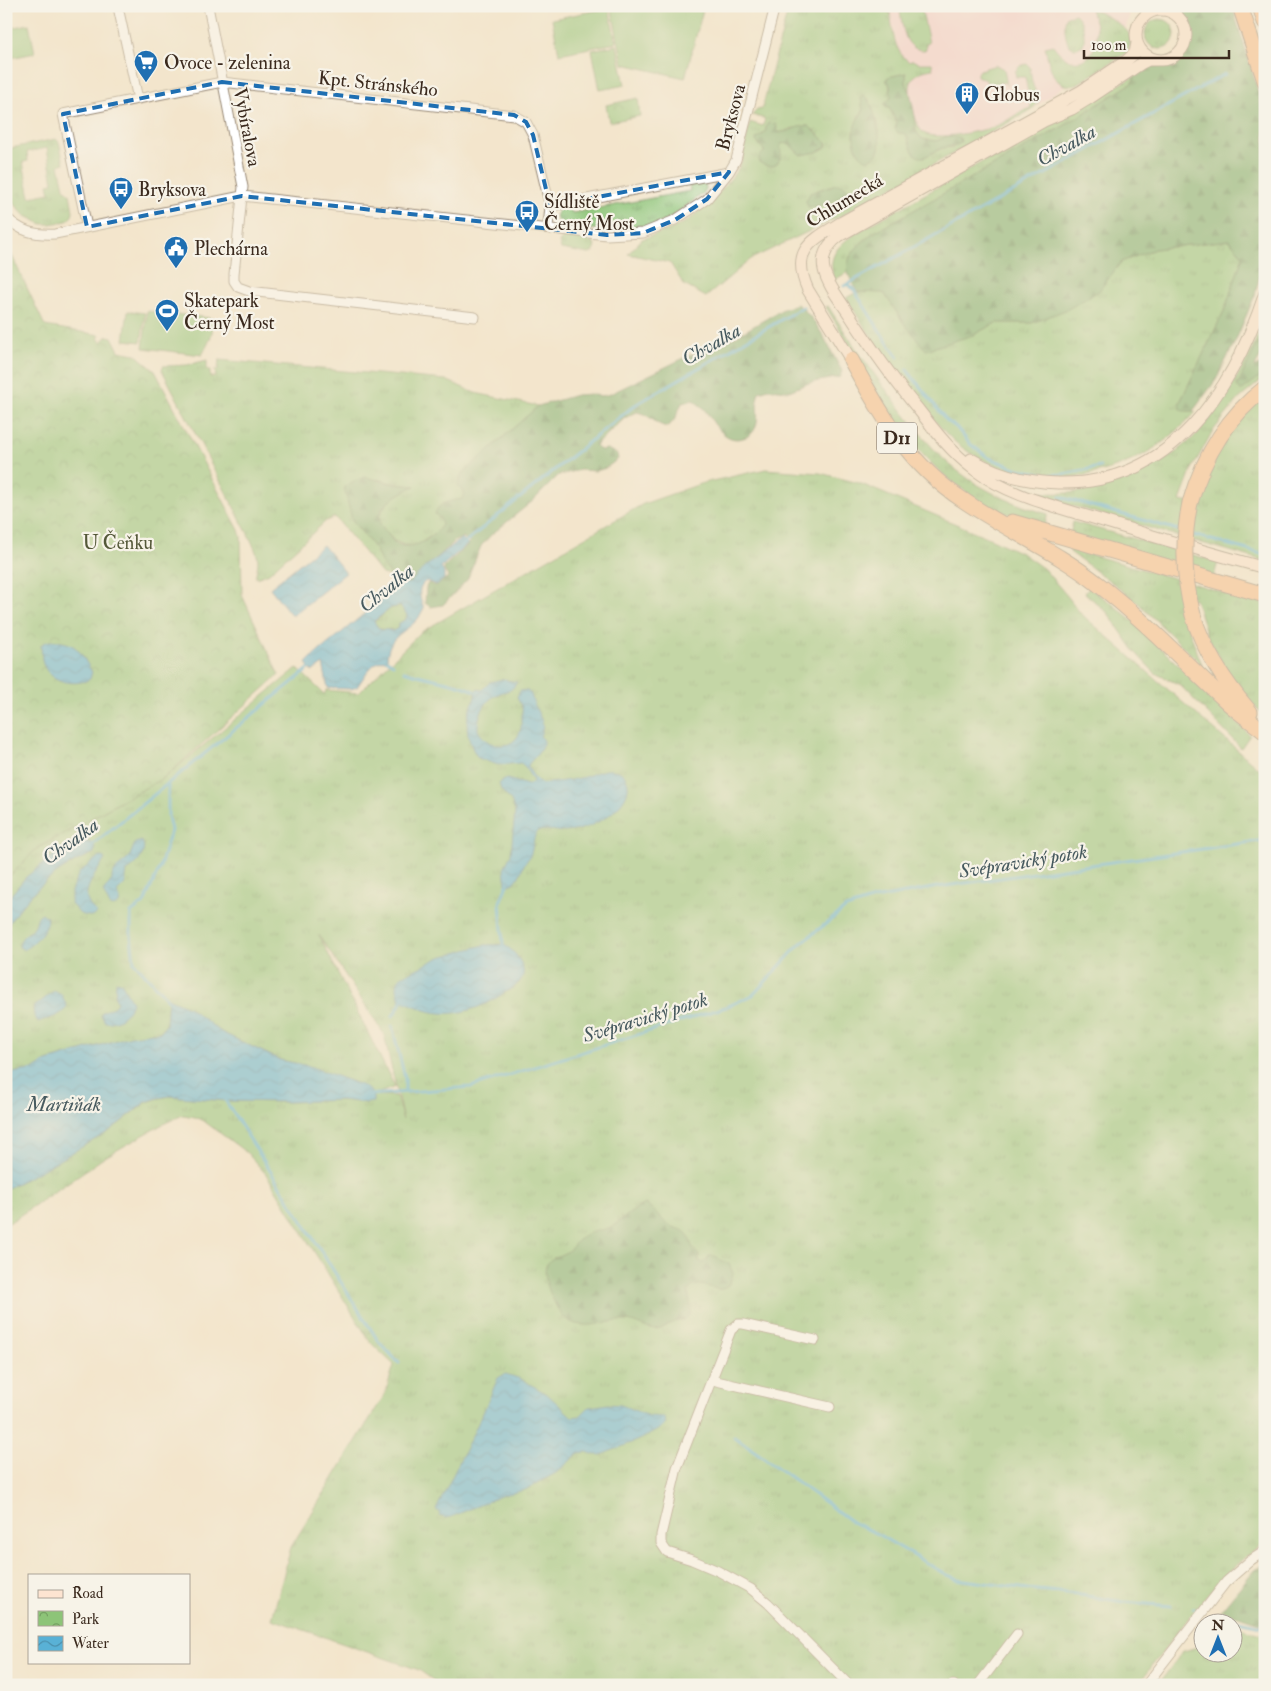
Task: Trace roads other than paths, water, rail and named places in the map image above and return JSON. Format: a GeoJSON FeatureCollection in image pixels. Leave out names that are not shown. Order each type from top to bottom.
{"type":"FeatureCollection","features":[{"type":"Feature","properties":{"kind":"highway"},"geometry":{"type":"LineString","coordinates":[[1240,6],[1265,81]]}},
{"type":"Feature","properties":{"kind":"highway"},"geometry":{"type":"LineString","coordinates":[[1260,6],[1265,22]]}},
{"type":"Feature","properties":{"kind":"highway","name":"Chlumecká"},"geometry":{"type":"LineString","coordinates":[[851,360],[889,427],[905,448],[933,476],[962,500]]}},
{"type":"Feature","properties":{"kind":"highway"},"geometry":{"type":"LineString","coordinates":[[1265,388],[1244,406],[1220,437],[1201,471],[1190,503],[1185,534],[1184,561],[1186,585],[1202,642],[1218,671],[1233,692],[1265,727]]}},
{"type":"Feature","properties":{"kind":"highway"},"geometry":{"type":"LineString","coordinates":[[962,500],[1049,551],[1098,584],[1157,635],[1226,700],[1265,732]]}},
{"type":"Feature","properties":{"kind":"highway","name":"D11"},"geometry":{"type":"LineString","coordinates":[[962,500],[1004,519],[1031,528],[1265,595]]}},
{"type":"Feature","properties":{"kind":"main road"},"geometry":{"type":"LineString","coordinates":[[1151,10],[1174,11],[1183,22],[1185,29],[1186,37],[1183,46],[1173,57],[1165,59],[1157,60],[1145,54],[1137,43],[1136,36],[1137,26],[1142,18],[1151,10]]}},
{"type":"Feature","properties":{"kind":"main road","name":"Chlumecká"},"geometry":{"type":"LineString","coordinates":[[851,360],[812,298],[803,278],[801,257],[808,245],[827,231],[858,213],[1081,91],[1126,62],[1135,53],[1137,43]]}},
{"type":"Feature","properties":{"kind":"main road","name":"Chlumecká"},"geometry":{"type":"LineString","coordinates":[[928,422],[867,344],[828,283],[823,268],[828,248],[834,240],[849,230],[1044,121],[1072,108],[1142,63],[1148,60],[1157,60]]}},
{"type":"Feature","properties":{"kind":"main road"},"geometry":{"type":"LineString","coordinates":[[928,422],[944,438],[968,457],[995,471],[1014,478],[1044,482],[1083,482],[1095,481],[1120,474],[1144,463],[1171,446],[1188,432],[1204,413],[1222,388],[1242,352],[1265,293]]}},
{"type":"Feature","properties":{"kind":"main road"},"geometry":{"type":"LineString","coordinates":[[928,422],[955,453],[976,471],[1017,494],[1265,568]]}},
{"type":"Feature","properties":{"kind":"street","name":"Vybíralova"},"geometry":{"type":"LineString","coordinates":[[208,6],[241,176],[242,196],[234,274],[234,281],[238,287],[242,290],[475,317]]}},
{"type":"Feature","properties":{"kind":"street","name":"Bryksova"},"geometry":{"type":"LineString","coordinates":[[6,217],[15,226],[28,232],[55,234],[242,196],[607,235],[643,233],[676,220],[707,199],[729,172],[736,160],[775,6]]}},
{"type":"Feature","properties":{"kind":"street"},"geometry":{"type":"LineString","coordinates":[[118,7],[138,99]]}},
{"type":"Feature","properties":{"kind":"street","name":"Kpt. Stránského"},"geometry":{"type":"LineString","coordinates":[[87,227],[63,114],[222,82],[514,115],[526,122],[533,135],[550,206],[548,228]]}},
{"type":"Feature","properties":{"kind":"street"},"geometry":{"type":"LineString","coordinates":[[550,206],[729,172]]}},
{"type":"Feature","properties":{"kind":"street"},"geometry":{"type":"LineString","coordinates":[[814,1340],[742,1324],[738,1324],[731,1330],[677,1468],[661,1535],[661,1543],[667,1552],[718,1571],[751,1589],[768,1603],[849,1685]]}},
{"type":"Feature","properties":{"kind":"street"},"geometry":{"type":"LineString","coordinates":[[712,1380],[830,1407]]}},
{"type":"Feature","properties":{"kind":"street"},"geometry":{"type":"LineString","coordinates":[[1146,1685],[1226,1582],[1251,1560],[1265,1551]]}},
{"type":"Feature","properties":{"kind":"street"},"geometry":{"type":"LineString","coordinates":[[978,1685],[1017,1634]]}},
{"type":"Feature","properties":{"kind":"water"},"geometry":{"type":"Polygon","coordinates":[[[462,538],[468,544],[441,567],[444,579],[437,585],[426,581],[423,584],[420,593],[424,608],[419,618],[393,641],[387,660],[373,666],[357,687],[351,689],[328,688],[323,664],[312,672],[306,663],[400,584],[410,583],[424,568],[462,538]],[[400,606],[391,608],[374,621],[380,629],[393,631],[398,628],[398,624],[406,619],[407,615],[400,606]]]}},
{"type":"Feature","properties":{"kind":"water"},"geometry":{"type":"Polygon","coordinates":[[[323,545],[346,573],[292,616],[270,588],[323,545]]]}},
{"type":"Feature","properties":{"kind":"water"},"geometry":{"type":"Polygon","coordinates":[[[49,641],[66,643],[76,648],[92,672],[90,679],[71,683],[52,676],[42,662],[41,646],[49,641]]]}},
{"type":"Feature","properties":{"kind":"water"},"geometry":{"type":"Polygon","coordinates":[[[502,679],[517,682],[511,690],[493,696],[483,709],[478,730],[487,741],[493,744],[506,745],[517,738],[521,728],[522,707],[517,697],[520,691],[526,690],[531,694],[542,721],[543,728],[540,736],[544,740],[540,751],[528,765],[532,773],[542,784],[580,778],[609,770],[622,773],[628,785],[624,799],[619,806],[600,821],[572,831],[538,831],[530,856],[518,879],[509,885],[506,884],[504,869],[511,854],[515,811],[511,801],[501,790],[499,783],[507,779],[528,785],[533,781],[521,763],[498,765],[478,758],[469,740],[467,728],[468,715],[475,698],[475,691],[478,689],[482,690],[490,682],[502,679]]]}},
{"type":"Feature","properties":{"kind":"water"},"geometry":{"type":"Polygon","coordinates":[[[142,841],[143,854],[138,862],[127,871],[125,884],[117,892],[120,899],[119,904],[114,907],[110,906],[103,892],[112,880],[112,876],[117,868],[129,858],[135,843],[142,841]]]}},
{"type":"Feature","properties":{"kind":"water"},"geometry":{"type":"Polygon","coordinates":[[[82,842],[93,844],[95,848],[94,853],[80,859],[44,883],[14,915],[6,928],[6,901],[26,877],[54,855],[82,842]]]}},
{"type":"Feature","properties":{"kind":"water"},"geometry":{"type":"Polygon","coordinates":[[[102,857],[105,859],[87,891],[89,904],[97,914],[92,917],[80,914],[71,904],[71,891],[79,873],[97,858],[102,857]]]}},
{"type":"Feature","properties":{"kind":"water"},"geometry":{"type":"Polygon","coordinates":[[[42,913],[47,917],[43,932],[24,950],[19,947],[21,940],[32,930],[37,918],[42,913]]]}},
{"type":"Feature","properties":{"kind":"water"},"geometry":{"type":"Polygon","coordinates":[[[484,945],[507,946],[518,957],[523,975],[518,984],[513,988],[486,1004],[456,1013],[435,1013],[400,1000],[397,984],[402,976],[440,957],[484,945]]]}},
{"type":"Feature","properties":{"kind":"water"},"geometry":{"type":"Polygon","coordinates":[[[116,981],[121,982],[132,1002],[126,1014],[118,1020],[105,1022],[101,1015],[102,1012],[115,1006],[117,1002],[115,997],[116,981]]]}},
{"type":"Feature","properties":{"kind":"water"},"geometry":{"type":"Polygon","coordinates":[[[54,991],[62,995],[67,1007],[58,1015],[38,1022],[34,1016],[33,1008],[54,991]]]}},
{"type":"Feature","properties":{"kind":"water","name":"Martiňák"},"geometry":{"type":"Polygon","coordinates":[[[168,998],[188,1007],[221,1032],[280,1060],[309,1066],[361,1085],[373,1095],[373,1102],[341,1100],[288,1102],[227,1101],[170,1096],[158,1098],[146,1102],[108,1132],[6,1189],[6,1074],[35,1069],[47,1061],[131,1036],[160,1032],[166,1025],[168,998]]]}},
{"type":"Feature","properties":{"kind":"water"},"geometry":{"type":"Polygon","coordinates":[[[506,1374],[521,1379],[547,1394],[572,1417],[580,1416],[589,1407],[608,1404],[621,1405],[649,1416],[664,1417],[665,1424],[653,1433],[601,1455],[587,1452],[579,1453],[556,1473],[525,1490],[503,1495],[451,1517],[439,1516],[440,1512],[436,1510],[498,1378],[506,1374]]]}},
{"type":"Feature","properties":{"kind":"waterway","name":"Chvalka"},"geometry":{"type":"LineString","coordinates":[[844,286],[1225,74]]}},
{"type":"Feature","properties":{"kind":"waterway"},"geometry":{"type":"LineString","coordinates":[[847,284],[854,290],[898,357]]}},
{"type":"Feature","properties":{"kind":"waterway","name":"Chvalka"},"geometry":{"type":"LineString","coordinates":[[464,543],[635,405],[803,307]]}},
{"type":"Feature","properties":{"kind":"waterway"},"geometry":{"type":"LineString","coordinates":[[907,370],[947,421],[956,427],[970,444],[989,458],[1018,469],[1049,475],[1100,467]]}},
{"type":"Feature","properties":{"kind":"waterway"},"geometry":{"type":"LineString","coordinates":[[1060,497],[1182,531]]}},
{"type":"Feature","properties":{"kind":"waterway"},"geometry":{"type":"LineString","coordinates":[[1190,534],[1262,554]]}},
{"type":"Feature","properties":{"kind":"waterway"},"geometry":{"type":"LineString","coordinates":[[387,660],[393,664]]}},
{"type":"Feature","properties":{"kind":"waterway","name":"Chvalka"},"geometry":{"type":"LineString","coordinates":[[91,846],[311,667]]}},
{"type":"Feature","properties":{"kind":"waterway"},"geometry":{"type":"LineString","coordinates":[[404,671],[475,691]]}},
{"type":"Feature","properties":{"kind":"waterway"},"geometry":{"type":"LineString","coordinates":[[168,784],[168,817],[171,830],[160,867],[144,903],[131,913],[134,962],[168,1000]]}},
{"type":"Feature","properties":{"kind":"waterway","name":"Svépravický potok"},"geometry":{"type":"LineString","coordinates":[[369,1095],[471,1087],[726,1007],[753,995],[800,944],[846,908],[874,899],[938,887],[1265,840]]}},
{"type":"Feature","properties":{"kind":"waterway"},"geometry":{"type":"LineString","coordinates":[[503,945],[500,902],[507,885]]}},
{"type":"Feature","properties":{"kind":"waterway"},"geometry":{"type":"LineString","coordinates":[[393,1016],[402,1001]]}},
{"type":"Feature","properties":{"kind":"waterway"},"geometry":{"type":"LineString","coordinates":[[392,1026],[405,1078],[405,1092]]}},
{"type":"Feature","properties":{"kind":"waterway"},"geometry":{"type":"LineString","coordinates":[[225,1100],[379,1342],[399,1363]]}},
{"type":"Feature","properties":{"kind":"waterway"},"geometry":{"type":"LineString","coordinates":[[734,1437],[852,1522],[957,1579],[1124,1602],[1171,1606]]}},
{"type":"Feature","properties":{"kind":"waterway"},"geometry":{"type":"LineString","coordinates":[[1193,1608],[1198,1609]]}},
{"type":"Feature","properties":{"kind":"waterway"},"geometry":{"type":"LineString","coordinates":[[1244,1622],[1265,1627]]}},
{"type":"Feature","properties":{"kind":"place","name":"Ovoce - zelenina"},"geometry":{"type":"Point","coordinates":[146,83]}},
{"type":"Feature","properties":{"kind":"place","name":"Globus"},"geometry":{"type":"Point","coordinates":[967,115]}},
{"type":"Feature","properties":{"kind":"place","name":"Bryksova"},"geometry":{"type":"Point","coordinates":[121,210]}},
{"type":"Feature","properties":{"kind":"place","name":"Sídliště Černý Most"},"geometry":{"type":"Point","coordinates":[527,233]}},
{"type":"Feature","properties":{"kind":"place","name":"Plechárna"},"geometry":{"type":"Point","coordinates":[176,269]}},
{"type":"Feature","properties":{"kind":"place","name":"Skatepark Černý Most"},"geometry":{"type":"Point","coordinates":[167,332]}},
{"type":"Feature","properties":{"kind":"park label","name":"U Čeňku"},"geometry":{"type":"Point","coordinates":[118,542]}}]}
